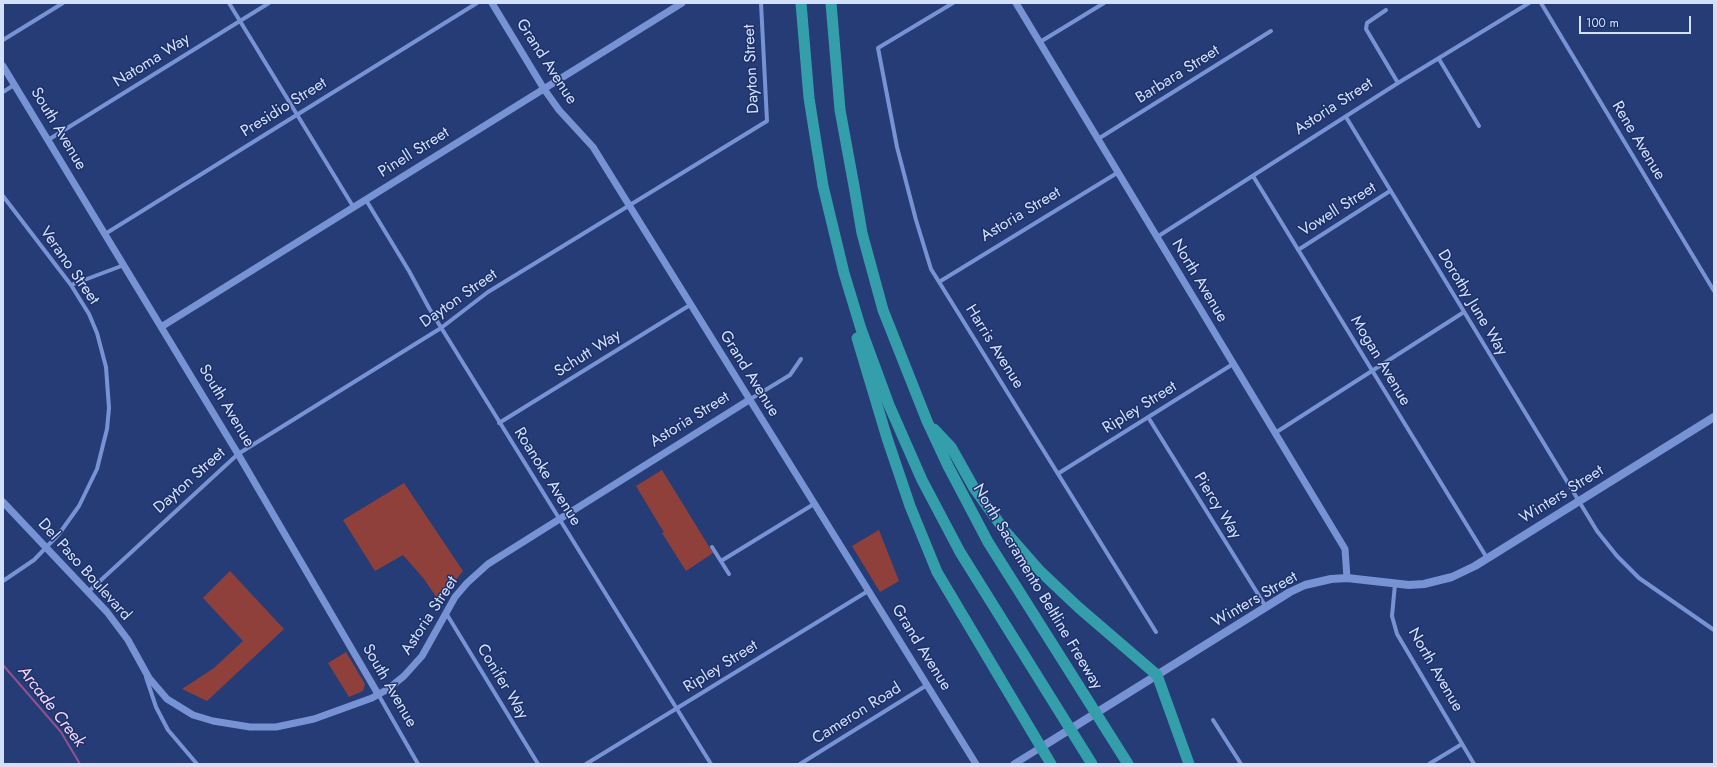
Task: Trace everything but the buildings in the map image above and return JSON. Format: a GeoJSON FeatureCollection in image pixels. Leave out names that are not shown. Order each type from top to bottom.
{"type":"FeatureCollection","features":[{"type":"Feature","properties":{"kind":"highway"},"geometry":{"type":"LineString","coordinates":[[801,3],[809,98],[823,186],[844,273],[853,321],[887,438],[910,506],[937,572],[1040,748],[1051,764]]}},
{"type":"Feature","properties":{"kind":"highway","name":"North Sacramento Beltline Freeway"},"geometry":{"type":"LineString","coordinates":[[831,3],[840,110],[862,233],[883,310],[926,421],[988,542],[1128,764]]}},
{"type":"Feature","properties":{"kind":"highway"},"geometry":{"type":"LineString","coordinates":[[844,273],[861,329],[889,405],[922,480],[960,552],[1092,764]]}},
{"type":"Feature","properties":{"kind":"highway"},"geometry":{"type":"LineString","coordinates":[[926,421],[951,447],[974,488],[1005,531],[1040,571],[1078,607],[1158,675],[1189,764]]}},
{"type":"Feature","properties":{"kind":"main road","name":"Winters Street"},"geometry":{"type":"LineString","coordinates":[[1040,748],[1266,607],[1305,585],[1331,579],[1347,578],[1395,584],[1416,584],[1437,582],[1462,573],[1714,417]]}},
{"type":"Feature","properties":{"kind":"street"},"geometry":{"type":"LineString","coordinates":[[3,40],[63,3]]}},
{"type":"Feature","properties":{"kind":"street"},"geometry":{"type":"LineString","coordinates":[[229,3],[354,208]]}},
{"type":"Feature","properties":{"kind":"street","name":"Natoma Way"},"geometry":{"type":"LineString","coordinates":[[48,140],[269,3]]}},
{"type":"Feature","properties":{"kind":"street","name":"Presidio Street"},"geometry":{"type":"LineString","coordinates":[[105,234],[477,3]]}},
{"type":"Feature","properties":{"kind":"street","name":"Grand Avenue"},"geometry":{"type":"LineString","coordinates":[[492,3],[544,89],[559,110],[593,147],[628,206],[976,764]]}},
{"type":"Feature","properties":{"kind":"street","name":"Pinell Street"},"geometry":{"type":"LineString","coordinates":[[161,327],[682,3]]}},
{"type":"Feature","properties":{"kind":"street","name":"Dayton Street"},"geometry":{"type":"LineString","coordinates":[[88,592],[238,454],[441,328],[488,292],[767,121],[761,3]]}},
{"type":"Feature","properties":{"kind":"street","name":"Harris Avenue"},"geometry":{"type":"LineString","coordinates":[[953,3],[878,48],[893,126],[910,196],[931,269],[1059,473],[1156,632]]}},
{"type":"Feature","properties":{"kind":"street","name":"North Avenue"},"geometry":{"type":"LineString","coordinates":[[1016,3],[1117,173],[1345,549],[1347,578]]}},
{"type":"Feature","properties":{"kind":"street"},"geometry":{"type":"LineString","coordinates":[[1040,42],[1104,3]]}},
{"type":"Feature","properties":{"kind":"street","name":"Astoria Street"},"geometry":{"type":"LineString","coordinates":[[1157,237],[1398,83],[1529,3]]}},
{"type":"Feature","properties":{"kind":"street","name":"Rene Avenue"},"geometry":{"type":"LineString","coordinates":[[1541,3],[1714,291]]}},
{"type":"Feature","properties":{"kind":"street"},"geometry":{"type":"LineString","coordinates":[[1386,10],[1367,24],[1366,29],[1398,83]]}},
{"type":"Feature","properties":{"kind":"street","name":"Barbara Street"},"geometry":{"type":"LineString","coordinates":[[1098,139],[1271,31]]}},
{"type":"Feature","properties":{"kind":"street"},"geometry":{"type":"LineString","coordinates":[[1439,59],[1480,126]]}},
{"type":"Feature","properties":{"kind":"street","name":"South Avenue"},"geometry":{"type":"LineString","coordinates":[[3,66],[238,454],[418,764]]}},
{"type":"Feature","properties":{"kind":"street"},"geometry":{"type":"LineString","coordinates":[[3,92],[14,85]]}},
{"type":"Feature","properties":{"kind":"street","name":"Dorothy June Way"},"geometry":{"type":"LineString","coordinates":[[1346,117],[1597,531],[1616,556],[1634,572],[1714,630]]}},
{"type":"Feature","properties":{"kind":"street","name":"Astoria Street"},"geometry":{"type":"LineString","coordinates":[[939,282],[1117,173]]}},
{"type":"Feature","properties":{"kind":"street","name":"Mogan Avenue"},"geometry":{"type":"LineString","coordinates":[[1253,176],[1487,558]]}},
{"type":"Feature","properties":{"kind":"street","name":"Vowell Street"},"geometry":{"type":"LineString","coordinates":[[1298,250],[1390,191]]}},
{"type":"Feature","properties":{"kind":"street","name":"Verano Street"},"geometry":{"type":"LineString","coordinates":[[3,196],[71,285],[89,314],[101,346],[109,387],[107,429],[97,469],[89,488],[72,518],[34,560],[3,581]]}},
{"type":"Feature","properties":{"kind":"street","name":"Roanoke Avenue"},"geometry":{"type":"LineString","coordinates":[[366,200],[499,423],[711,764]]}},
{"type":"Feature","properties":{"kind":"street"},"geometry":{"type":"LineString","coordinates":[[71,285],[124,265]]}},
{"type":"Feature","properties":{"kind":"street","name":"Schutt Way"},"geometry":{"type":"LineString","coordinates":[[499,423],[690,305]]}},
{"type":"Feature","properties":{"kind":"street"},"geometry":{"type":"LineString","coordinates":[[1275,432],[1464,312]]}},
{"type":"Feature","properties":{"kind":"street","name":"Astoria Street"},"geometry":{"type":"LineString","coordinates":[[144,670],[160,693],[178,708],[212,721],[250,727],[295,724],[314,719],[378,694],[404,676],[413,667],[430,644],[446,612],[466,583],[488,564],[559,518],[790,375],[801,359]]}},
{"type":"Feature","properties":{"kind":"street","name":"Ripley Street"},"geometry":{"type":"LineString","coordinates":[[1059,473],[1233,364]]}},
{"type":"Feature","properties":{"kind":"street","name":"Piercy Way"},"geometry":{"type":"LineString","coordinates":[[1148,417],[1266,607]]}},
{"type":"Feature","properties":{"kind":"street","name":"Del Paso Boulevard"},"geometry":{"type":"LineString","coordinates":[[3,502],[116,623],[144,670],[161,719],[180,746],[197,764]]}},
{"type":"Feature","properties":{"kind":"street"},"geometry":{"type":"LineString","coordinates":[[721,561],[814,504]]}},
{"type":"Feature","properties":{"kind":"street"},"geometry":{"type":"LineString","coordinates":[[712,547],[729,574]]}},
{"type":"Feature","properties":{"kind":"street","name":"North Avenue"},"geometry":{"type":"LineString","coordinates":[[1395,584],[1392,616],[1397,634],[1474,764]]}},
{"type":"Feature","properties":{"kind":"street","name":"Ripley Street"},"geometry":{"type":"LineString","coordinates":[[586,764],[868,591]]}},
{"type":"Feature","properties":{"kind":"street","name":"Conifer Way"},"geometry":{"type":"LineString","coordinates":[[446,612],[538,764]]}},
{"type":"Feature","properties":{"kind":"street","name":"Cameron Road"},"geometry":{"type":"LineString","coordinates":[[800,764],[927,685]]}},
{"type":"Feature","properties":{"kind":"street"},"geometry":{"type":"LineString","coordinates":[[1213,720],[1240,764]]}},
{"type":"Feature","properties":{"kind":"street"},"geometry":{"type":"LineString","coordinates":[[1429,764],[1462,744]]}},
{"type":"Feature","properties":{"kind":"street","name":"Winters Street"},"geometry":{"type":"LineString","coordinates":[[1014,764],[1040,748]]}},
{"type":"Feature","properties":{"kind":"shaded area"},"geometry":{"type":"Polygon","coordinates":[[[662,470],[713,553],[686,571],[662,533],[664,532],[636,486],[662,470]]]}},
{"type":"Feature","properties":{"kind":"shaded area"},"geometry":{"type":"Polygon","coordinates":[[[404,483],[463,571],[439,601],[424,579],[403,555],[375,571],[343,520],[404,483]]]}},
{"type":"Feature","properties":{"kind":"shaded area"},"geometry":{"type":"Polygon","coordinates":[[[879,530],[899,581],[880,592],[852,546],[879,530]]]}},
{"type":"Feature","properties":{"kind":"shaded area"},"geometry":{"type":"Polygon","coordinates":[[[230,571],[284,629],[207,701],[182,689],[214,668],[243,641],[203,598],[230,571]]]}},
{"type":"Feature","properties":{"kind":"shaded area"},"geometry":{"type":"Polygon","coordinates":[[[346,652],[365,684],[363,691],[349,697],[328,663],[346,652]]]}},
{"type":"Feature","properties":{"kind":"waterway","name":"Arcade Creek"},"geometry":{"type":"LineString","coordinates":[[3,665],[61,732],[80,764]]}}]}
